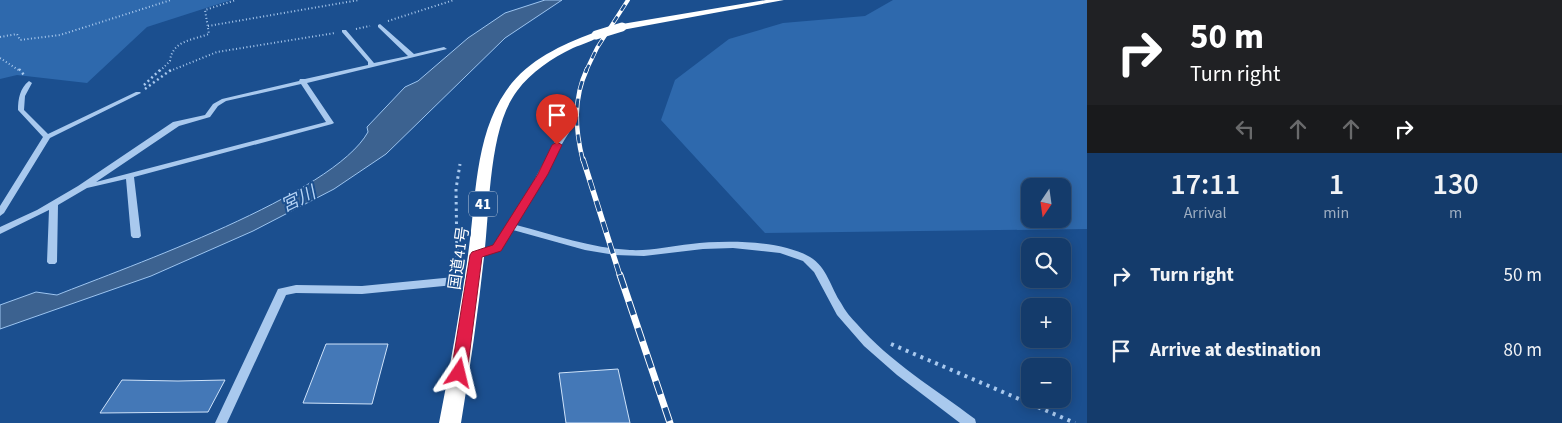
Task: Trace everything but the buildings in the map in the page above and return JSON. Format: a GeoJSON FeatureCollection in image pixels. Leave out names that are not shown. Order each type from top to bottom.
{"type":"FeatureCollection","features":[{"type":"Feature","properties":{"kind":"highway","name":"国道41号"},"geometry":{"type":"LineString","coordinates":[[450,423],[494,133],[510,92],[538,64],[574,43],[596,35],[622,27],[780,0]]}},
{"type":"Feature","properties":{"kind":"street"},"geometry":{"type":"LineString","coordinates":[[379,25],[412,56]]}},
{"type":"Feature","properties":{"kind":"street"},"geometry":{"type":"LineString","coordinates":[[344,31],[371,62],[371,65]]}},
{"type":"Feature","properties":{"kind":"street"},"geometry":{"type":"LineString","coordinates":[[0,231],[81,188],[176,124],[208,116],[219,102],[302,80],[444,49]]}},
{"type":"Feature","properties":{"kind":"street"},"geometry":{"type":"LineString","coordinates":[[81,188],[330,123],[302,80]]}},
{"type":"Feature","properties":{"kind":"street"},"geometry":{"type":"LineString","coordinates":[[29,83],[22,96],[21,110],[47,137]]}},
{"type":"Feature","properties":{"kind":"street"},"geometry":{"type":"LineString","coordinates":[[0,213],[47,137],[138,93]]}},
{"type":"Feature","properties":{"kind":"street"},"geometry":{"type":"LineString","coordinates":[[476,255],[497,248],[568,128]]}},
{"type":"Feature","properties":{"kind":"street"},"geometry":{"type":"LineString","coordinates":[[130,176],[136,236]]}},
{"type":"Feature","properties":{"kind":"street"},"geometry":{"type":"LineString","coordinates":[[52,262],[54,204]]}},
{"type":"Feature","properties":{"kind":"street"},"geometry":{"type":"LineString","coordinates":[[511,227],[612,251],[629,253],[670,252],[689,247],[735,246],[785,251],[798,255],[818,269],[833,300],[857,332],[970,423]]}},
{"type":"Feature","properties":{"kind":"street"},"geometry":{"type":"LineString","coordinates":[[220,423],[282,292],[296,289],[362,290],[454,281]]}},
{"type":"Feature","properties":{"kind":"path"},"geometry":{"type":"LineString","coordinates":[[0,37],[17,34],[20,40],[60,35],[170,0]]}},
{"type":"Feature","properties":{"kind":"path"},"geometry":{"type":"LineString","coordinates":[[138,93],[170,61],[171,52],[176,46],[209,34],[205,10],[236,0]]}},
{"type":"Feature","properties":{"kind":"path"},"geometry":{"type":"LineString","coordinates":[[208,26],[359,0]]}},
{"type":"Feature","properties":{"kind":"path"},"geometry":{"type":"LineString","coordinates":[[138,93],[176,67],[203,57],[250,46],[379,25],[454,0]]}},
{"type":"Feature","properties":{"kind":"path"},"geometry":{"type":"LineString","coordinates":[[0,58],[16,66],[29,83]]}},
{"type":"Feature","properties":{"kind":"path"},"geometry":{"type":"LineString","coordinates":[[457,263],[456,189],[460,164]]}},
{"type":"Feature","properties":{"kind":"path"},"geometry":{"type":"LineString","coordinates":[[883,341],[1075,423]]}},
{"type":"Feature","properties":{"kind":"shaded area"},"geometry":{"type":"Polygon","coordinates":[[[0,0],[231,0],[147,27],[87,83],[17,75],[0,79],[0,0]]]}},
{"type":"Feature","properties":{"kind":"shaded area"},"geometry":{"type":"Polygon","coordinates":[[[893,0],[1087,0],[1087,229],[765,233],[661,120],[675,80],[729,39],[783,23],[865,16],[893,0]]]}},
{"type":"Feature","properties":{"kind":"water","name":"宮川"},"geometry":{"type":"Polygon","coordinates":[[[545,0],[562,0],[505,38],[386,154],[334,189],[253,231],[151,276],[0,329],[0,305],[36,292],[57,295],[130,267],[226,227],[273,204],[314,180],[347,156],[368,132],[367,127],[405,87],[418,81],[468,38],[505,13],[545,0]]]}},
{"type":"Feature","properties":{"kind":"railway"},"geometry":{"type":"LineString","coordinates":[[586,71],[597,48],[628,0]]}},
{"type":"Feature","properties":{"kind":"railway"},"geometry":{"type":"LineString","coordinates":[[583,161],[578,137],[577,103],[582,80],[587,69]]}},
{"type":"Feature","properties":{"kind":"railway"},"geometry":{"type":"LineString","coordinates":[[583,159],[620,276]]}},
{"type":"Feature","properties":{"kind":"railway"},"geometry":{"type":"LineString","coordinates":[[620,275],[670,423]]}},
{"type":"Feature","properties":{"kind":"route"},"geometry":{"type":"LineString","coordinates":[[459,373],[476,255],[497,248],[526,204],[557,145]]}}]}
